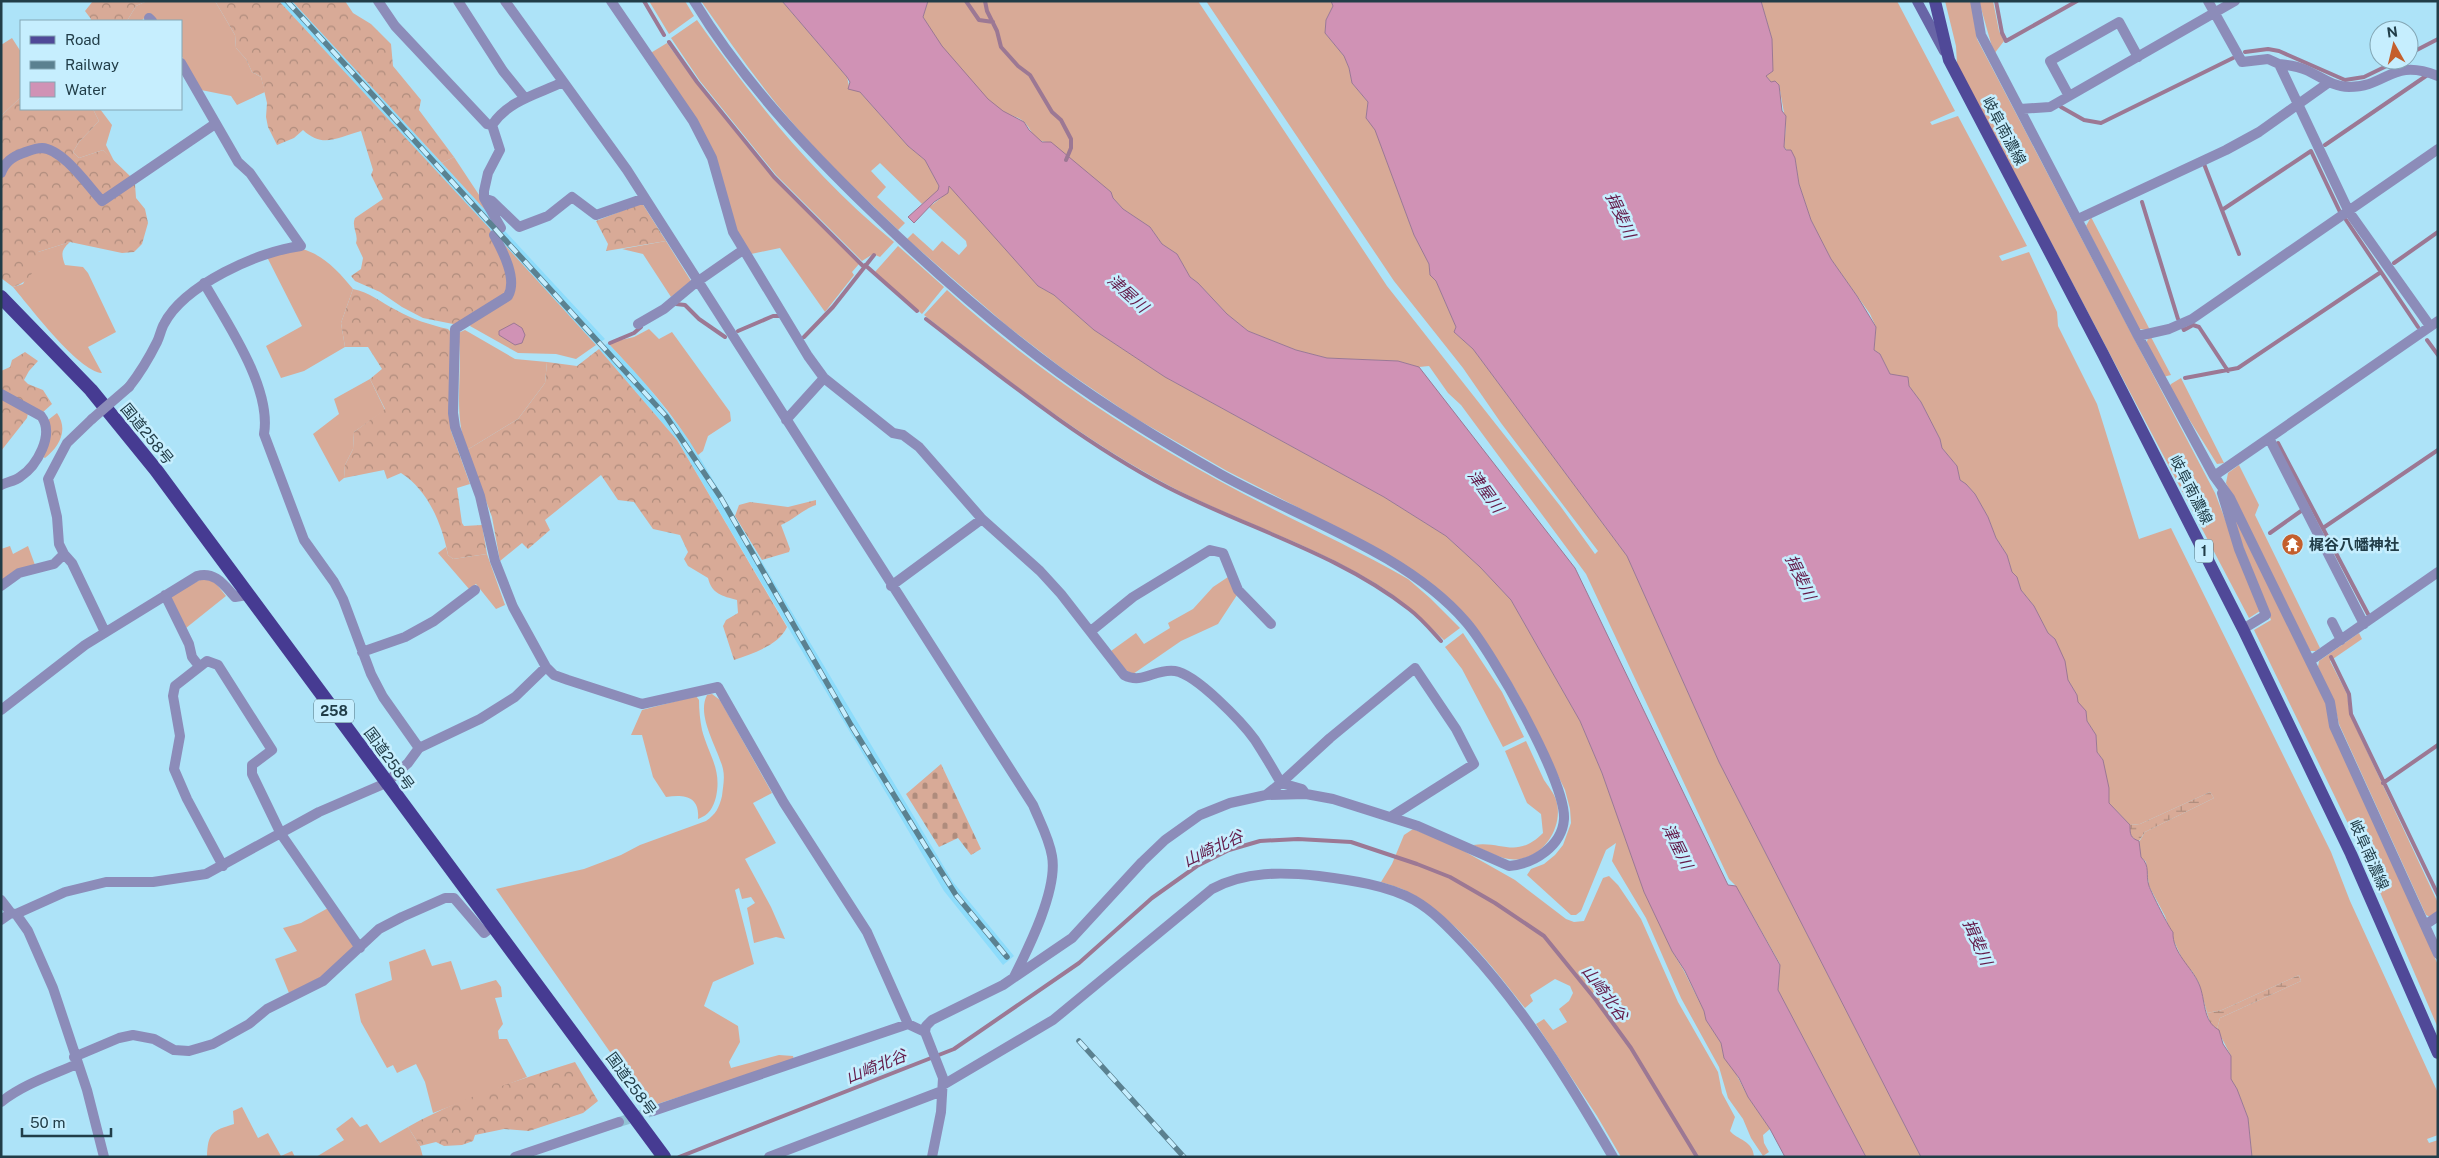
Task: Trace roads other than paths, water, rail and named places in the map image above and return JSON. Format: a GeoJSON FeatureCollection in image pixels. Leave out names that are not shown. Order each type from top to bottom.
{"type":"FeatureCollection","features":[{"type":"Feature","properties":{"kind":"highway","name":"国道258号"},"geometry":{"type":"LineString","coordinates":[[2,298],[91,390],[156,470],[664,1157]]}},
{"type":"Feature","properties":{"kind":"main road"},"geometry":{"type":"LineString","coordinates":[[1917,1],[1949,60]]}},
{"type":"Feature","properties":{"kind":"main road","name":"岐阜南濃線"},"geometry":{"type":"LineString","coordinates":[[1935,1],[1949,60],[2103,354],[2243,629],[2351,854],[2438,1053]]}},
{"type":"Feature","properties":{"kind":"street"},"geometry":{"type":"LineString","coordinates":[[378,1],[396,26],[487,124],[492,125]]}},
{"type":"Feature","properties":{"kind":"street"},"geometry":{"type":"LineString","coordinates":[[458,1],[503,71],[524,97]]}},
{"type":"Feature","properties":{"kind":"street"},"geometry":{"type":"LineString","coordinates":[[505,1],[645,198],[891,586],[1033,805],[1053,857],[1050,887],[1031,942],[1013,978]]}},
{"type":"Feature","properties":{"kind":"street"},"geometry":{"type":"LineString","coordinates":[[610,1],[693,121],[712,158],[729,222],[743,250],[808,356],[824,378],[893,433],[903,435],[919,447],[982,519],[1040,571],[1091,631],[1124,675],[1131,679],[1145,679],[1159,672],[1173,670],[1187,674],[1207,690],[1254,739],[1282,782],[1302,789],[1306,794]]}},
{"type":"Feature","properties":{"kind":"street"},"geometry":{"type":"LineString","coordinates":[[694,1],[754,87],[823,165],[908,246],[1002,328],[1059,372],[1132,422],[1223,475],[1374,552],[1429,587],[1466,622],[1494,661],[1560,791],[1564,808],[1564,822],[1561,834],[1554,843],[1534,859],[1519,865],[1509,866],[1392,816],[1306,794],[1266,795],[1230,803],[1200,816],[1165,840],[1142,862],[1072,938],[1013,978],[932,1020],[926,1026],[925,1032],[943,1085],[941,1112],[932,1157]]}},
{"type":"Feature","properties":{"kind":"street"},"geometry":{"type":"LineString","coordinates":[[1975,1],[1981,35],[2138,336],[2217,480],[2230,498],[2330,702],[2334,726],[2438,954]]}},
{"type":"Feature","properties":{"kind":"street"},"geometry":{"type":"LineString","coordinates":[[2208,1],[2242,62],[2268,59],[2306,70],[2328,83],[2349,87],[2359,86],[2405,69],[2422,70],[2438,76]]}},
{"type":"Feature","properties":{"kind":"street"},"geometry":{"type":"LineString","coordinates":[[2020,109],[2050,107],[2236,1]]}},
{"type":"Feature","properties":{"kind":"street"},"geometry":{"type":"LineString","coordinates":[[2069,96],[2050,61],[2119,22],[2138,57]]}},
{"type":"Feature","properties":{"kind":"street"},"geometry":{"type":"LineString","coordinates":[[105,632],[72,563],[64,554],[59,544],[57,517],[48,479],[67,443],[128,387],[142,371],[164,323],[176,308],[204,283],[252,260],[284,248],[301,246],[250,173],[238,162],[182,64]]}},
{"type":"Feature","properties":{"kind":"street"},"geometry":{"type":"LineString","coordinates":[[2217,480],[2268,438],[2434,323],[2349,212],[2280,64]]}},
{"type":"Feature","properties":{"kind":"street"},"geometry":{"type":"LineString","coordinates":[[492,125],[496,119],[524,97],[563,82]]}},
{"type":"Feature","properties":{"kind":"street"},"geometry":{"type":"LineString","coordinates":[[2078,219],[2226,150],[2259,132],[2328,83]]}},
{"type":"Feature","properties":{"kind":"street"},"geometry":{"type":"LineString","coordinates":[[1,173],[9,159],[34,149],[44,148],[57,153],[66,161],[102,201],[215,124]]}},
{"type":"Feature","properties":{"kind":"street"},"geometry":{"type":"LineString","coordinates":[[492,125],[500,150],[488,173],[484,191],[502,248],[511,291],[508,296],[455,329],[453,413],[459,442],[480,496],[495,561],[513,607],[546,667],[554,674],[568,680],[642,704],[718,687],[784,802],[867,932],[908,1024],[925,1032]]}},
{"type":"Feature","properties":{"kind":"street"},"geometry":{"type":"LineString","coordinates":[[2138,336],[2169,329],[2192,319],[2438,149]]}},
{"type":"Feature","properties":{"kind":"street"},"geometry":{"type":"LineString","coordinates":[[485,198],[492,201],[519,227],[548,216],[572,197],[596,216],[645,198]]}},
{"type":"Feature","properties":{"kind":"street"},"geometry":{"type":"LineString","coordinates":[[638,324],[664,308],[743,250]]}},
{"type":"Feature","properties":{"kind":"street"},"geometry":{"type":"LineString","coordinates":[[204,283],[237,341],[260,390],[266,424],[264,434],[298,529],[311,552],[334,582],[343,599],[362,652],[383,697],[419,748]]}},
{"type":"Feature","properties":{"kind":"street"},"geometry":{"type":"LineString","coordinates":[[786,420],[824,378]]}},
{"type":"Feature","properties":{"kind":"street"},"geometry":{"type":"LineString","coordinates":[[1,394],[41,416],[48,433],[36,458],[22,477],[1,485]]}},
{"type":"Feature","properties":{"kind":"street"},"geometry":{"type":"LineString","coordinates":[[2268,438],[2364,624]]}},
{"type":"Feature","properties":{"kind":"street"},"geometry":{"type":"LineString","coordinates":[[2217,480],[2239,549],[2266,615],[2243,629]]}},
{"type":"Feature","properties":{"kind":"street"},"geometry":{"type":"LineString","coordinates":[[891,586],[982,519]]}},
{"type":"Feature","properties":{"kind":"street"},"geometry":{"type":"LineString","coordinates":[[1091,631],[1133,597],[1210,550],[1222,553],[1238,590],[1270,624]]}},
{"type":"Feature","properties":{"kind":"street"},"geometry":{"type":"LineString","coordinates":[[1,586],[19,573],[54,564],[64,554]]}},
{"type":"Feature","properties":{"kind":"street"},"geometry":{"type":"LineString","coordinates":[[2310,661],[2438,572]]}},
{"type":"Feature","properties":{"kind":"street"},"geometry":{"type":"LineString","coordinates":[[1,710],[85,645],[165,595],[204,574],[217,578],[235,598],[247,595]]}},
{"type":"Feature","properties":{"kind":"street"},"geometry":{"type":"LineString","coordinates":[[362,652],[405,637],[434,621],[475,590]]}},
{"type":"Feature","properties":{"kind":"street"},"geometry":{"type":"LineString","coordinates":[[165,595],[189,644],[192,656],[199,666]]}},
{"type":"Feature","properties":{"kind":"street"},"geometry":{"type":"LineString","coordinates":[[2332,622],[2340,640]]}},
{"type":"Feature","properties":{"kind":"street"},"geometry":{"type":"LineString","coordinates":[[223,866],[174,769],[180,736],[173,696],[175,686],[207,661],[218,665],[272,750],[252,765],[252,774],[281,834],[360,948]]}},
{"type":"Feature","properties":{"kind":"street"},"geometry":{"type":"LineString","coordinates":[[1,920],[65,892],[106,882],[153,882],[206,874],[319,812],[386,783],[408,763],[419,748],[480,719],[516,697],[546,667]]}},
{"type":"Feature","properties":{"kind":"street"},"geometry":{"type":"LineString","coordinates":[[1266,795],[1330,738],[1416,668],[1456,729],[1474,764],[1392,816]]}},
{"type":"Feature","properties":{"kind":"street"},"geometry":{"type":"LineString","coordinates":[[769,1157],[943,1085],[1053,1020],[1212,889],[1225,882],[1265,874],[1288,872],[1355,882],[1395,891],[1432,912],[1484,966],[1526,1017],[1613,1157]]}},
{"type":"Feature","properties":{"kind":"street"},"geometry":{"type":"LineString","coordinates":[[1,1102],[36,1080],[119,1038],[133,1035],[154,1038],[174,1050],[200,1049],[249,1024],[267,1010],[323,981],[379,929],[402,916],[445,898],[454,898],[484,933],[493,926]]}},
{"type":"Feature","properties":{"kind":"street"},"geometry":{"type":"LineString","coordinates":[[1,900],[28,931],[53,988],[75,1060],[87,1090],[104,1157]]}},
{"type":"Feature","properties":{"kind":"street"},"geometry":{"type":"LineString","coordinates":[[2425,925],[2438,916]]}},
{"type":"Feature","properties":{"kind":"street"},"geometry":{"type":"LineString","coordinates":[[653,1111],[908,1024]]}},
{"type":"Feature","properties":{"kind":"street"},"geometry":{"type":"LineString","coordinates":[[515,1157],[619,1122]]}},
{"type":"Feature","properties":{"kind":"water","name":"津屋川"},"geometry":{"type":"Polygon","coordinates":[[[782,1],[928,1],[923,17],[942,46],[988,99],[1003,111],[1024,122],[1029,130],[1042,142],[1051,142],[1111,192],[1113,198],[1123,209],[1150,227],[1162,244],[1177,254],[1190,277],[1227,314],[1248,331],[1296,350],[1327,358],[1398,361],[1419,367],[1575,568],[1728,885],[1736,886],[1780,965],[1778,990],[1866,1157],[1785,1157],[1770,1129],[1748,1097],[1739,1078],[1724,1058],[1721,1043],[1706,1020],[1704,1011],[1685,971],[1672,951],[1644,892],[1602,773],[1580,721],[1511,600],[1480,567],[1446,536],[1384,497],[1165,377],[1094,330],[1054,295],[1038,286],[949,186],[948,193],[934,202],[914,223],[908,217],[938,190],[939,186],[925,160],[908,146],[860,92],[848,89],[850,82],[847,77],[782,1]]]}},
{"type":"Feature","properties":{"kind":"water","name":"揖斐川"},"geometry":{"type":"Polygon","coordinates":[[[1331,1],[1761,1],[1772,39],[1773,71],[1766,76],[1771,82],[1775,81],[1779,85],[1782,111],[1786,116],[1784,147],[1786,150],[1791,150],[1795,158],[1799,184],[1811,220],[1831,259],[1876,327],[1874,350],[1880,354],[1890,374],[1908,377],[1909,386],[1921,402],[1940,439],[1942,448],[1957,466],[1960,480],[1975,494],[1988,517],[1996,538],[2007,555],[2012,572],[2017,577],[2021,590],[2034,606],[2048,633],[2055,639],[2065,661],[2068,680],[2077,695],[2078,702],[2086,711],[2087,721],[2096,735],[2097,752],[2103,760],[2109,788],[2109,803],[2130,825],[2132,837],[2139,841],[2141,857],[2147,867],[2150,890],[2173,932],[2179,953],[2199,984],[2207,1016],[2219,1030],[2223,1044],[2231,1056],[2231,1079],[2237,1089],[2248,1118],[2252,1157],[1921,1157],[1719,762],[1627,556],[1473,349],[1454,332],[1456,327],[1436,281],[1430,275],[1429,264],[1414,235],[1375,130],[1366,118],[1368,102],[1352,83],[1344,56],[1325,33],[1326,20],[1333,6],[1331,1]]]}},
{"type":"Feature","properties":{"kind":"water"},"geometry":{"type":"Polygon","coordinates":[[[514,323],[522,328],[525,335],[522,343],[515,345],[499,335],[499,331],[514,323]]]}},
{"type":"Feature","properties":{"kind":"waterway"},"geometry":{"type":"LineString","coordinates":[[644,1],[664,35]]}},
{"type":"Feature","properties":{"kind":"waterway"},"geometry":{"type":"LineString","coordinates":[[966,1],[979,20],[993,22]]}},
{"type":"Feature","properties":{"kind":"waterway"},"geometry":{"type":"LineString","coordinates":[[985,1],[1001,47],[1018,66],[1030,75],[1052,112],[1061,120],[1071,139],[1071,148],[1066,160]]}},
{"type":"Feature","properties":{"kind":"waterway"},"geometry":{"type":"LineString","coordinates":[[1996,1],[2002,33],[2006,41],[2077,1]]}},
{"type":"Feature","properties":{"kind":"waterway"},"geometry":{"type":"LineString","coordinates":[[2419,49],[2438,39]]}},
{"type":"Feature","properties":{"kind":"waterway"},"geometry":{"type":"LineString","coordinates":[[669,42],[697,82],[774,177],[864,267]]}},
{"type":"Feature","properties":{"kind":"waterway"},"geometry":{"type":"LineString","coordinates":[[2245,52],[2268,49],[2279,51],[2345,80],[2364,77],[2378,70]]}},
{"type":"Feature","properties":{"kind":"waterway"},"geometry":{"type":"LineString","coordinates":[[2061,107],[2084,120],[2101,123],[2233,58]]}},
{"type":"Feature","properties":{"kind":"waterway"},"geometry":{"type":"LineString","coordinates":[[2325,145],[2426,76]]}},
{"type":"Feature","properties":{"kind":"waterway"},"geometry":{"type":"LineString","coordinates":[[2222,210],[2311,151],[2340,212]]}},
{"type":"Feature","properties":{"kind":"waterway"},"geometry":{"type":"LineString","coordinates":[[2204,164],[2239,254]]}},
{"type":"Feature","properties":{"kind":"waterway"},"geometry":{"type":"LineString","coordinates":[[2142,202],[2178,319]]}},
{"type":"Feature","properties":{"kind":"waterway"},"geometry":{"type":"LineString","coordinates":[[2346,220],[2418,327]]}},
{"type":"Feature","properties":{"kind":"waterway"},"geometry":{"type":"LineString","coordinates":[[2394,263],[2438,232]]}},
{"type":"Feature","properties":{"kind":"waterway"},"geometry":{"type":"LineString","coordinates":[[804,337],[833,307],[874,255]]}},
{"type":"Feature","properties":{"kind":"waterway"},"geometry":{"type":"LineString","coordinates":[[865,265],[917,311]]}},
{"type":"Feature","properties":{"kind":"waterway"},"geometry":{"type":"LineString","coordinates":[[2185,378],[2238,368],[2381,272]]}},
{"type":"Feature","properties":{"kind":"waterway"},"geometry":{"type":"LineString","coordinates":[[676,304],[685,305],[699,319],[725,337]]}},
{"type":"Feature","properties":{"kind":"waterway"},"geometry":{"type":"LineString","coordinates":[[738,331],[773,316],[781,316]]}},
{"type":"Feature","properties":{"kind":"waterway"},"geometry":{"type":"LineString","coordinates":[[926,319],[1043,408],[1104,450],[1167,487],[1197,502],[1291,542],[1352,572],[1381,589],[1409,609],[1441,641]]}},
{"type":"Feature","properties":{"kind":"waterway"},"geometry":{"type":"LineString","coordinates":[[2182,326],[2184,330],[2193,325],[2199,327],[2228,371]]}},
{"type":"Feature","properties":{"kind":"waterway"},"geometry":{"type":"LineString","coordinates":[[610,343],[634,333],[641,327]]}},
{"type":"Feature","properties":{"kind":"waterway"},"geometry":{"type":"LineString","coordinates":[[2427,340],[2438,355]]}},
{"type":"Feature","properties":{"kind":"waterway"},"geometry":{"type":"LineString","coordinates":[[2278,443],[2368,614]]}},
{"type":"Feature","properties":{"kind":"waterway"},"geometry":{"type":"LineString","coordinates":[[2323,528],[2438,450]]}},
{"type":"Feature","properties":{"kind":"waterway"},"geometry":{"type":"LineString","coordinates":[[2270,533],[2301,511]]}},
{"type":"Feature","properties":{"kind":"waterway"},"geometry":{"type":"LineString","coordinates":[[2331,657],[2349,694],[2351,714],[2438,895]]}},
{"type":"Feature","properties":{"kind":"waterway"},"geometry":{"type":"LineString","coordinates":[[2383,783],[2438,745]]}},
{"type":"Feature","properties":{"kind":"waterway","name":"山崎北谷"},"geometry":{"type":"LineString","coordinates":[[679,1157],[954,1049],[1079,963],[1152,898],[1197,866],[1229,850],[1260,841],[1298,839],[1351,842],[1450,877],[1495,903],[1544,936],[1596,1000],[1631,1048],[1697,1157]]}},
{"type":"Feature","properties":{"kind":"tunnel"},"geometry":{"type":"LineString","coordinates":[[619,1122],[653,1111]]}},
{"type":"Feature","properties":{"kind":"railway"},"geometry":{"type":"LineString","coordinates":[[287,1],[666,416],[721,498],[851,725],[927,849],[956,895],[1007,957]]}},
{"type":"Feature","properties":{"kind":"railway"},"geometry":{"type":"LineString","coordinates":[[1079,1041],[1184,1157]]}},
{"type":"Feature","properties":{"kind":"place","name":"梶谷八幡神社"},"geometry":{"type":"Point","coordinates":[2293,545]}}]}
